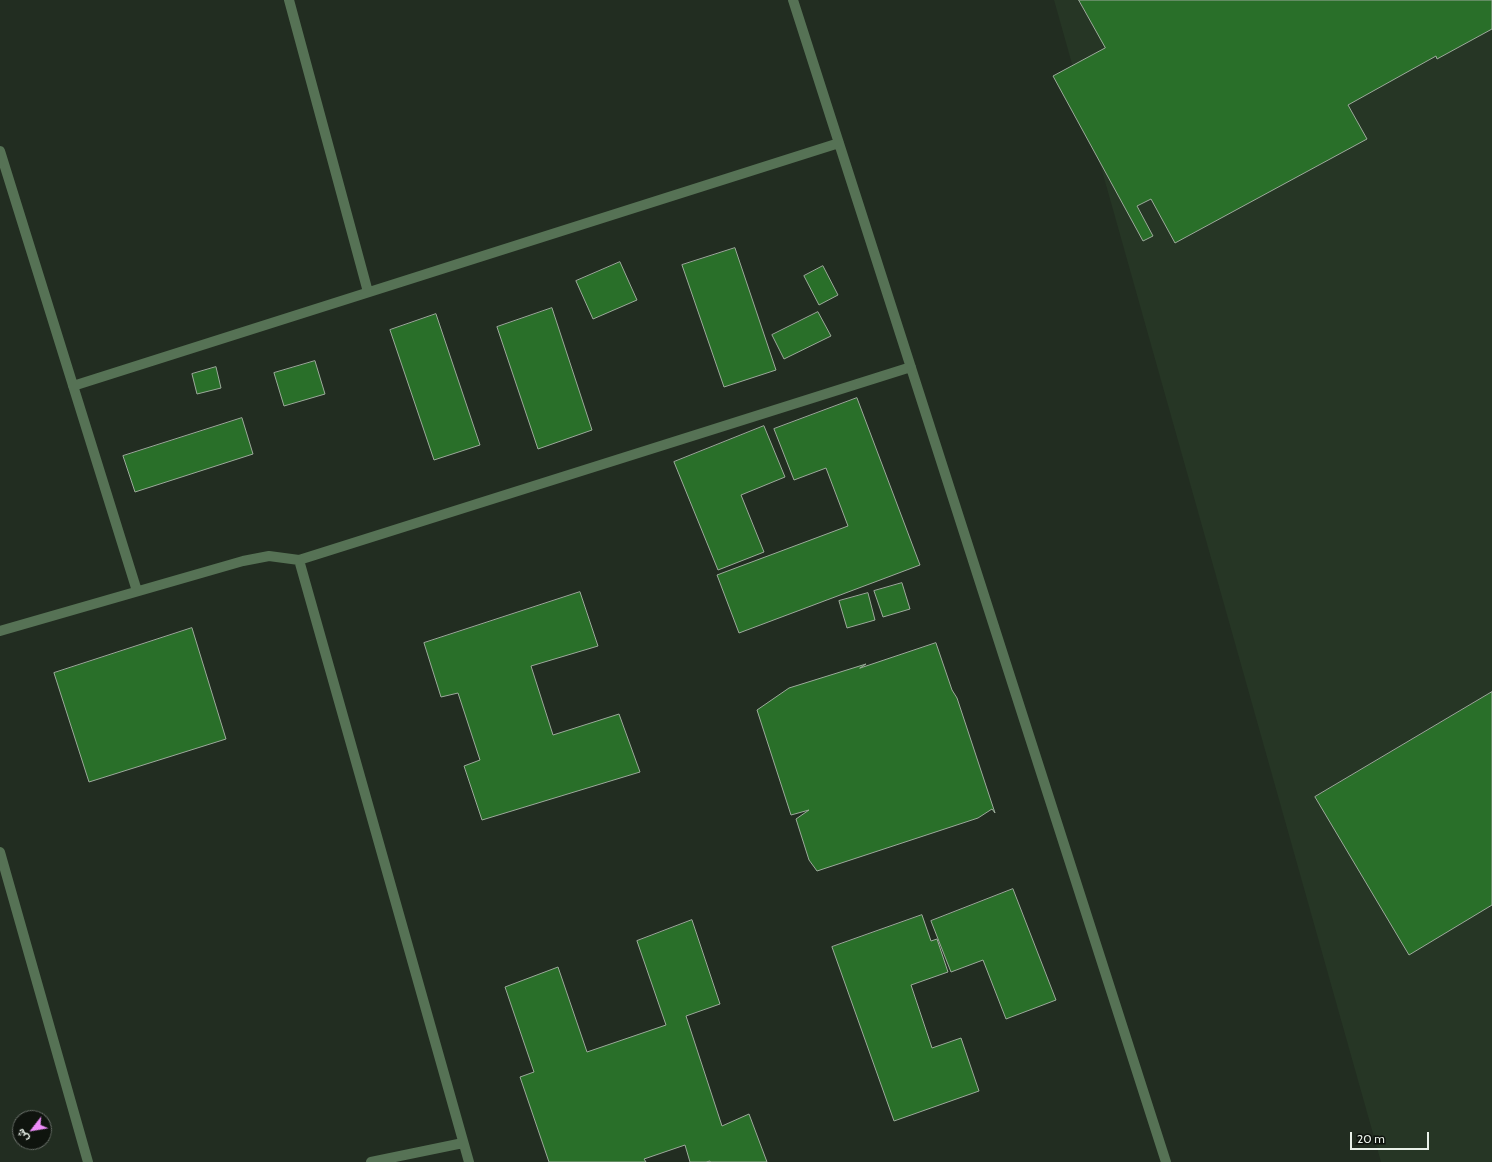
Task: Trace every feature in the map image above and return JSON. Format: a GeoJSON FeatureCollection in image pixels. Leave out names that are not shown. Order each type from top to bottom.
{"type":"FeatureCollection","features":[{"type":"Feature","properties":{"kind":"lane"},"geometry":{"type":"LineString","coordinates":[[289,0],[368,292]]}},
{"type":"Feature","properties":{"kind":"lane"},"geometry":{"type":"LineString","coordinates":[[793,0],[1166,1162]]}},
{"type":"Feature","properties":{"kind":"lane"},"geometry":{"type":"LineString","coordinates":[[73,386],[839,142]]}},
{"type":"Feature","properties":{"kind":"lane"},"geometry":{"type":"LineString","coordinates":[[0,151],[137,591]]}},
{"type":"Feature","properties":{"kind":"lane"},"geometry":{"type":"LineString","coordinates":[[0,631],[244,561],[269,556],[299,560],[911,367]]}},
{"type":"Feature","properties":{"kind":"lane"},"geometry":{"type":"LineString","coordinates":[[299,560],[469,1162]]}},
{"type":"Feature","properties":{"kind":"lane"},"geometry":{"type":"LineString","coordinates":[[0,852],[88,1162]]}},
{"type":"Feature","properties":{"kind":"lane"},"geometry":{"type":"LineString","coordinates":[[371,1162],[463,1142]]}},
{"type":"Feature","properties":{"kind":"shaded area"},"geometry":{"type":"Polygon","coordinates":[[[1054,0],[1492,0],[1492,1162],[1381,1162],[1054,0]]]}},
{"type":"Feature","properties":{"kind":"building"},"geometry":{"type":"Polygon","coordinates":[[[1079,0],[1492,0],[1492,29],[1437,59],[1436,56],[1348,105],[1367,139],[1175,243],[1151,199],[1137,206],[1153,236],[1143,241],[1053,76],[1105,48],[1079,0]]]}},
{"type":"Feature","properties":{"kind":"building"},"geometry":{"type":"Polygon","coordinates":[[[735,248],[776,370],[724,387],[682,265],[735,248]]]}},
{"type":"Feature","properties":{"kind":"building"},"geometry":{"type":"Polygon","coordinates":[[[620,262],[637,300],[593,319],[576,281],[620,262]]]}},
{"type":"Feature","properties":{"kind":"building"},"geometry":{"type":"Polygon","coordinates":[[[823,266],[838,295],[819,305],[804,276],[823,266]]]}},
{"type":"Feature","properties":{"kind":"building"},"geometry":{"type":"Polygon","coordinates":[[[552,308],[592,430],[538,449],[497,327],[552,308]]]}},
{"type":"Feature","properties":{"kind":"building"},"geometry":{"type":"Polygon","coordinates":[[[818,312],[831,336],[784,359],[772,335],[818,312]]]}},
{"type":"Feature","properties":{"kind":"building"},"geometry":{"type":"Polygon","coordinates":[[[436,314],[480,445],[434,460],[390,330],[436,314]]]}},
{"type":"Feature","properties":{"kind":"building"},"geometry":{"type":"Polygon","coordinates":[[[315,361],[325,394],[284,406],[274,373],[315,361]]]}},
{"type":"Feature","properties":{"kind":"building"},"geometry":{"type":"Polygon","coordinates":[[[216,367],[221,388],[197,394],[192,374],[216,367]]]}},
{"type":"Feature","properties":{"kind":"building"},"geometry":{"type":"Polygon","coordinates":[[[857,398],[920,565],[739,633],[717,575],[848,526],[826,468],[794,480],[774,429],[857,398]]]}},
{"type":"Feature","properties":{"kind":"building"},"geometry":{"type":"Polygon","coordinates":[[[242,418],[253,454],[135,492],[123,456],[242,418]]]}},
{"type":"Feature","properties":{"kind":"building"},"geometry":{"type":"Polygon","coordinates":[[[764,426],[785,477],[741,495],[764,552],[718,570],[674,462],[764,426]]]}},
{"type":"Feature","properties":{"kind":"building"},"geometry":{"type":"Polygon","coordinates":[[[902,583],[910,609],[883,617],[874,591],[902,583]]]}},
{"type":"Feature","properties":{"kind":"building"},"geometry":{"type":"Polygon","coordinates":[[[580,592],[598,646],[531,666],[553,735],[619,714],[640,772],[482,820],[464,766],[480,760],[458,693],[441,697],[424,643],[580,592]]]}},
{"type":"Feature","properties":{"kind":"building"},"geometry":{"type":"Polygon","coordinates":[[[868,593],[875,620],[847,628],[839,601],[868,593]]]}},
{"type":"Feature","properties":{"kind":"building"},"geometry":{"type":"Polygon","coordinates":[[[192,628],[226,739],[89,782],[54,673],[192,628]]]}},
{"type":"Feature","properties":{"kind":"building"},"geometry":{"type":"Polygon","coordinates":[[[936,643],[952,690],[957,698],[995,813],[992,809],[978,818],[817,871],[809,860],[796,819],[809,810],[791,815],[757,710],[789,688],[866,664],[860,668],[936,643]]]}},
{"type":"Feature","properties":{"kind":"building"},"geometry":{"type":"Polygon","coordinates":[[[1492,692],[1492,905],[1409,955],[1315,797],[1492,692]]]}},
{"type":"Feature","properties":{"kind":"building"},"geometry":{"type":"Polygon","coordinates":[[[1013,889],[1056,1000],[1006,1019],[983,960],[951,972],[931,921],[1013,889]]]}},
{"type":"Feature","properties":{"kind":"building"},"geometry":{"type":"Polygon","coordinates":[[[922,915],[931,941],[937,939],[948,972],[911,985],[932,1048],[961,1038],[979,1091],[894,1121],[832,947],[922,915]]]}},
{"type":"Feature","properties":{"kind":"building"},"geometry":{"type":"Polygon","coordinates":[[[692,920],[720,1004],[686,1016],[722,1126],[749,1114],[767,1162],[690,1162],[685,1145],[644,1159],[646,1162],[549,1162],[520,1077],[534,1072],[505,987],[558,967],[587,1052],[666,1025],[637,941],[692,920]]]}}]}
